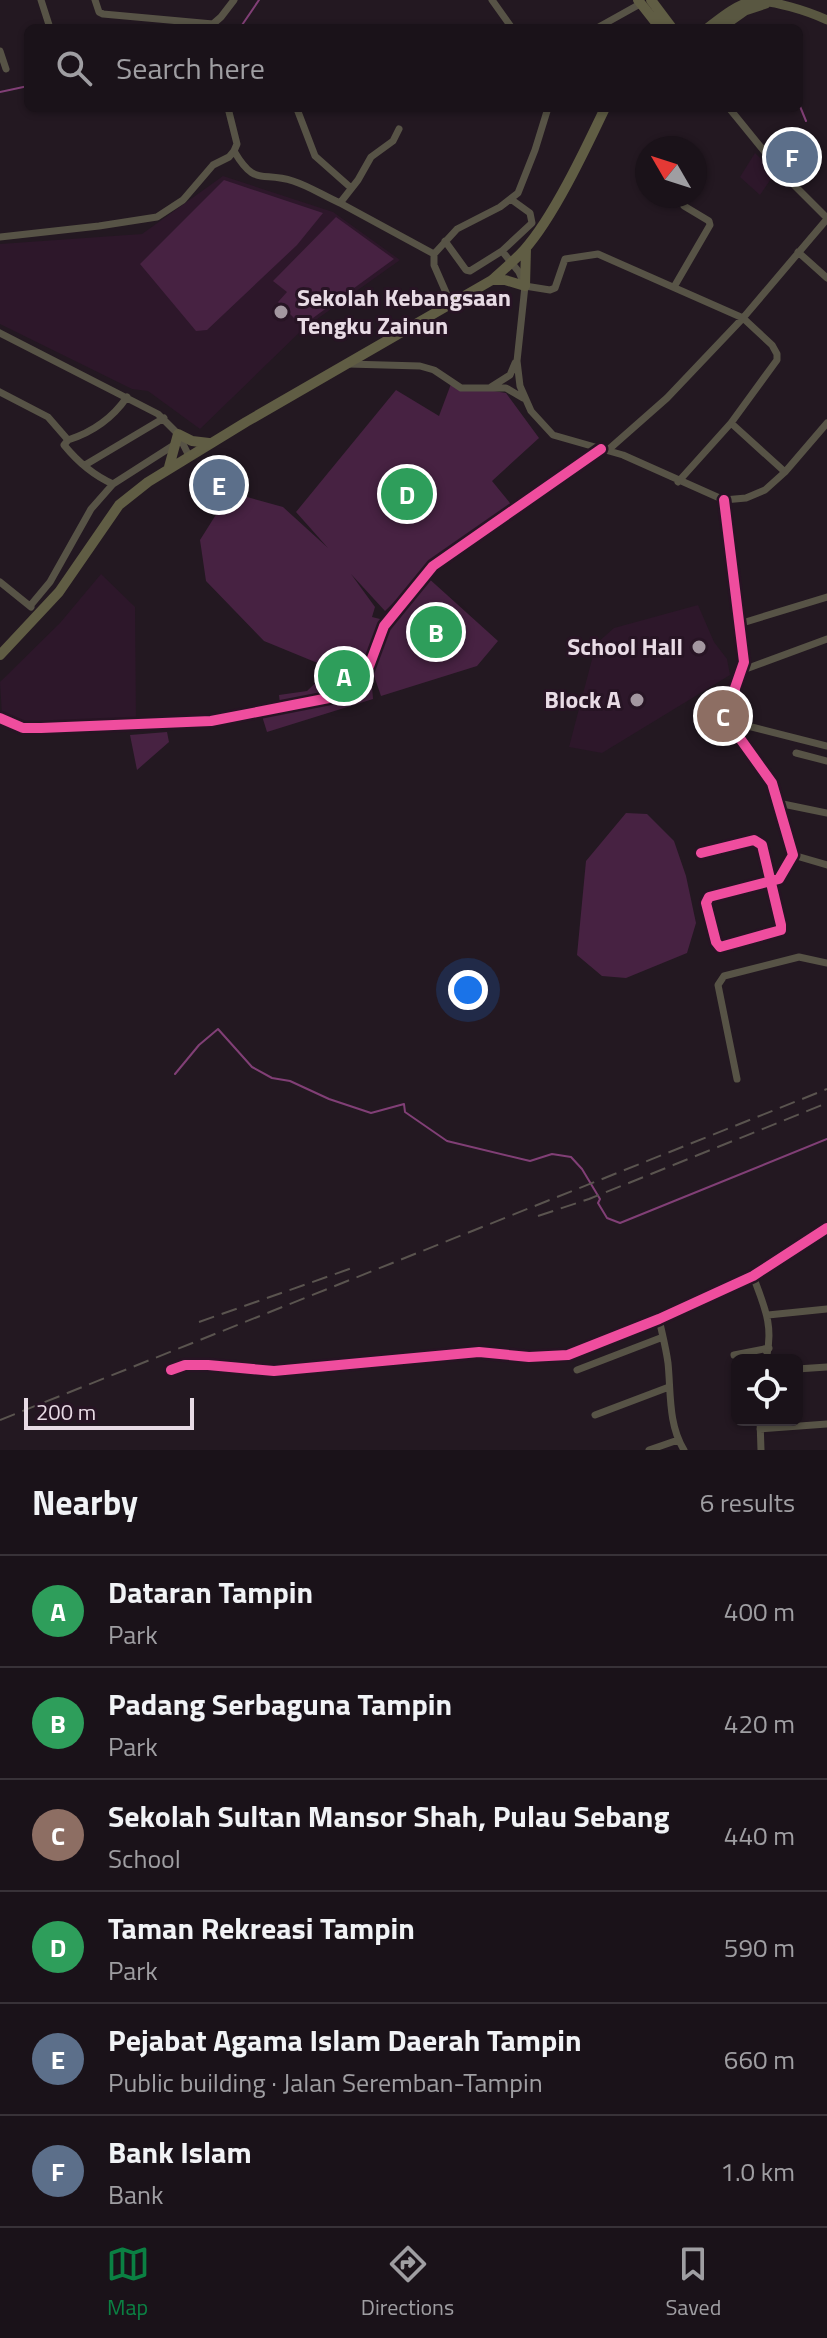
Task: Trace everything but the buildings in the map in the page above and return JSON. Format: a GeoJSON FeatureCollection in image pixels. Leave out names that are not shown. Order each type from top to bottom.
{"type":"FeatureCollection","features":[{"type":"Feature","properties":{"kind":"highway"},"geometry":{"type":"LineString","coordinates":[[643,1],[667,24]]}},
{"type":"Feature","properties":{"kind":"highway"},"geometry":{"type":"LineString","coordinates":[[0,655],[35,610],[59,592],[119,505],[169,467],[492,280],[512,262],[526,248],[543,222],[603,112]]}},
{"type":"Feature","properties":{"kind":"highway"},"geometry":{"type":"LineString","coordinates":[[492,280],[525,286],[526,248]]}},
{"type":"Feature","properties":{"kind":"highway"},"geometry":{"type":"LineString","coordinates":[[169,467],[180,439],[211,442]]}},
{"type":"Feature","properties":{"kind":"main road"},"geometry":{"type":"LineString","coordinates":[[712,24],[749,2],[789,5],[827,20]]}},
{"type":"Feature","properties":{"kind":"main road"},"geometry":{"type":"LineString","coordinates":[[727,24],[745,11],[773,3]]}},
{"type":"Feature","properties":{"kind":"street"},"geometry":{"type":"LineString","coordinates":[[41,0],[49,24]]}},
{"type":"Feature","properties":{"kind":"street"},"geometry":{"type":"LineString","coordinates":[[95,0],[99,12],[103,14],[206,24]]}},
{"type":"Feature","properties":{"kind":"street"},"geometry":{"type":"LineString","coordinates":[[217,24],[234,0]]}},
{"type":"Feature","properties":{"kind":"street"},"geometry":{"type":"LineString","coordinates":[[492,0],[509,24]]}},
{"type":"Feature","properties":{"kind":"street"},"geometry":{"type":"LineString","coordinates":[[604,24],[643,1]]}},
{"type":"Feature","properties":{"kind":"street"},"geometry":{"type":"LineString","coordinates":[[0,51],[6,69]]}},
{"type":"Feature","properties":{"kind":"street"},"geometry":{"type":"LineString","coordinates":[[0,237],[157,217],[183,200],[213,165],[234,151],[237,144],[229,112]]}},
{"type":"Feature","properties":{"kind":"street"},"geometry":{"type":"LineString","coordinates":[[298,112],[315,156],[350,187]]}},
{"type":"Feature","properties":{"kind":"street"},"geometry":{"type":"LineString","coordinates":[[451,304],[434,265],[434,254],[457,229],[512,200],[518,193],[547,112]]}},
{"type":"Feature","properties":{"kind":"street"},"geometry":{"type":"LineString","coordinates":[[0,718],[23,728],[211,721],[334,697],[368,669],[384,626],[433,566],[627,434],[667,398],[743,318],[827,218],[777,167],[732,112]]}},
{"type":"Feature","properties":{"kind":"street"},"geometry":{"type":"LineString","coordinates":[[340,203],[374,154],[393,141],[399,129]]}},
{"type":"Feature","properties":{"kind":"street"},"geometry":{"type":"LineString","coordinates":[[234,151],[255,176],[290,180],[434,254]]}},
{"type":"Feature","properties":{"kind":"street"},"geometry":{"type":"LineString","coordinates":[[445,241],[462,267],[470,271],[502,251],[532,223],[530,213],[512,200]]}},
{"type":"Feature","properties":{"kind":"street"},"geometry":{"type":"LineString","coordinates":[[674,287],[710,225],[709,221],[687,208]]}},
{"type":"Feature","properties":{"kind":"street"},"geometry":{"type":"LineString","coordinates":[[502,251],[525,286],[517,361],[511,377],[513,388],[553,435],[623,455],[724,500],[756,495],[785,472],[827,423]]}},
{"type":"Feature","properties":{"kind":"street"},"geometry":{"type":"LineString","coordinates":[[798,252],[827,278]]}},
{"type":"Feature","properties":{"kind":"street"},"geometry":{"type":"LineString","coordinates":[[525,286],[555,288],[565,259],[598,254],[743,318],[772,345],[777,360],[731,423],[678,482]]}},
{"type":"Feature","properties":{"kind":"street"},"geometry":{"type":"LineString","coordinates":[[0,333],[164,418],[191,454]]}},
{"type":"Feature","properties":{"kind":"street"},"geometry":{"type":"LineString","coordinates":[[347,364],[420,366],[434,370],[461,388],[513,388]]}},
{"type":"Feature","properties":{"kind":"street"},"geometry":{"type":"LineString","coordinates":[[489,388],[511,377]]}},
{"type":"Feature","properties":{"kind":"street"},"geometry":{"type":"LineString","coordinates":[[511,377],[513,388]]}},
{"type":"Feature","properties":{"kind":"street"},"geometry":{"type":"LineString","coordinates":[[0,392],[48,417],[85,465],[113,484]]}},
{"type":"Feature","properties":{"kind":"street"},"geometry":{"type":"LineString","coordinates":[[66,442],[108,420],[127,397]]}},
{"type":"Feature","properties":{"kind":"street"},"geometry":{"type":"LineString","coordinates":[[85,465],[164,418]]}},
{"type":"Feature","properties":{"kind":"street"},"geometry":{"type":"LineString","coordinates":[[731,423],[785,472]]}},
{"type":"Feature","properties":{"kind":"street"},"geometry":{"type":"LineString","coordinates":[[623,455],[627,434]]}},
{"type":"Feature","properties":{"kind":"street"},"geometry":{"type":"LineString","coordinates":[[0,582],[35,610],[91,509],[113,484],[180,439]]}},
{"type":"Feature","properties":{"kind":"street"},"geometry":{"type":"LineString","coordinates":[[701,853],[754,840],[759,842],[771,881],[781,930],[720,947],[706,899],[771,881],[779,879],[793,855],[772,783],[739,737],[740,724],[734,703],[735,688],[743,670],[724,500]]}},
{"type":"Feature","properties":{"kind":"street"},"geometry":{"type":"LineString","coordinates":[[739,624],[827,597]]}},
{"type":"Feature","properties":{"kind":"street"},"geometry":{"type":"LineString","coordinates":[[743,670],[827,639]]}},
{"type":"Feature","properties":{"kind":"street"},"geometry":{"type":"LineString","coordinates":[[740,724],[827,746]]}},
{"type":"Feature","properties":{"kind":"street"},"geometry":{"type":"LineString","coordinates":[[796,753],[827,761]]}},
{"type":"Feature","properties":{"kind":"street"},"geometry":{"type":"LineString","coordinates":[[778,803],[827,813]]}},
{"type":"Feature","properties":{"kind":"street"},"geometry":{"type":"LineString","coordinates":[[793,855],[827,865]]}},
{"type":"Feature","properties":{"kind":"street"},"geometry":{"type":"LineString","coordinates":[[737,1079],[718,985],[720,980],[724,976],[799,957],[827,963]]}},
{"type":"Feature","properties":{"kind":"street"},"geometry":{"type":"LineString","coordinates":[[171,1370],[185,1365],[208,1365],[274,1371],[479,1352],[529,1357],[568,1355],[659,1319],[753,1276],[827,1228]]}},
{"type":"Feature","properties":{"kind":"street"},"geometry":{"type":"LineString","coordinates":[[753,1276],[768,1315],[768,1354]]}},
{"type":"Feature","properties":{"kind":"street"},"geometry":{"type":"LineString","coordinates":[[768,1315],[827,1309]]}},
{"type":"Feature","properties":{"kind":"street"},"geometry":{"type":"LineString","coordinates":[[659,1319],[678,1440],[684,1450]]}},
{"type":"Feature","properties":{"kind":"street"},"geometry":{"type":"LineString","coordinates":[[577,1370],[663,1337]]}},
{"type":"Feature","properties":{"kind":"street"},"geometry":{"type":"LineString","coordinates":[[739,1354],[769,1348]]}},
{"type":"Feature","properties":{"kind":"street"},"geometry":{"type":"LineString","coordinates":[[803,1369],[827,1367]]}},
{"type":"Feature","properties":{"kind":"street"},"geometry":{"type":"LineString","coordinates":[[595,1415],[669,1387]]}},
{"type":"Feature","properties":{"kind":"street"},"geometry":{"type":"LineString","coordinates":[[803,1425],[827,1425]]}},
{"type":"Feature","properties":{"kind":"street"},"geometry":{"type":"LineString","coordinates":[[760,1426],[761,1450]]}},
{"type":"Feature","properties":{"kind":"street"},"geometry":{"type":"LineString","coordinates":[[649,1450],[678,1440]]}},
{"type":"Feature","properties":{"kind":"shaded area"},"geometry":{"type":"Polygon","coordinates":[[[755,153],[775,173],[760,195],[740,177],[755,153]]]}},
{"type":"Feature","properties":{"kind":"shaded area"},"geometry":{"type":"Polygon","coordinates":[[[223,176],[333,212],[400,260],[303,329],[200,429],[148,391],[132,389],[0,324],[0,244],[142,234],[223,176]]]}},
{"type":"Feature","properties":{"kind":"shaded area"},"geometry":{"type":"Polygon","coordinates":[[[224,180],[323,213],[297,245],[207,330],[196,331],[140,264],[224,180]]]}},
{"type":"Feature","properties":{"kind":"shaded area"},"geometry":{"type":"Polygon","coordinates":[[[336,217],[394,259],[302,326],[278,302],[287,292],[273,281],[336,217]]]}},
{"type":"Feature","properties":{"kind":"shaded area"},"geometry":{"type":"Polygon","coordinates":[[[451,384],[506,393],[539,438],[492,481],[514,508],[428,569],[385,611],[351,574],[375,607],[372,617],[388,621],[365,670],[373,699],[267,732],[262,716],[281,713],[279,695],[307,691],[352,648],[320,664],[264,641],[206,581],[200,540],[217,513],[247,497],[283,507],[328,548],[296,512],[396,390],[439,416],[451,384]]]}},
{"type":"Feature","properties":{"kind":"shaded area"},"geometry":{"type":"Polygon","coordinates":[[[101,574],[135,607],[136,721],[23,723],[2,715],[0,682],[60,623],[101,574]]]}},
{"type":"Feature","properties":{"kind":"shaded area"},"geometry":{"type":"Polygon","coordinates":[[[426,576],[498,641],[477,666],[381,696],[372,670],[388,623],[426,576]]]}},
{"type":"Feature","properties":{"kind":"shaded area"},"geometry":{"type":"Polygon","coordinates":[[[698,605],[714,642],[727,659],[730,675],[602,753],[569,747],[596,644],[614,628],[698,605]]]}},
{"type":"Feature","properties":{"kind":"shaded area"},"geometry":{"type":"Polygon","coordinates":[[[167,732],[169,742],[137,770],[130,735],[167,732]]]}},
{"type":"Feature","properties":{"kind":"shaded area"},"geometry":{"type":"Polygon","coordinates":[[[626,813],[647,814],[674,841],[686,876],[696,923],[687,953],[626,978],[602,976],[577,955],[586,861],[626,813]]]}},
{"type":"Feature","properties":{"kind":"waterway"},"geometry":{"type":"LineString","coordinates":[[243,24],[259,0]]}},
{"type":"Feature","properties":{"kind":"waterway"},"geometry":{"type":"LineString","coordinates":[[0,92],[24,87]]}},
{"type":"Feature","properties":{"kind":"waterway"},"geometry":{"type":"LineString","coordinates":[[802,112],[806,121]]}},
{"type":"Feature","properties":{"kind":"waterway"},"geometry":{"type":"LineString","coordinates":[[175,1074],[199,1045],[218,1029],[252,1067],[272,1078],[290,1081],[329,1099],[371,1113],[404,1104],[405,1112],[447,1141],[530,1161],[552,1154],[571,1157],[600,1199],[598,1203],[607,1218],[620,1223],[827,1139]]}},
{"type":"Feature","properties":{"kind":"railway"},"geometry":{"type":"LineString","coordinates":[[0,1420],[827,1089]]}},
{"type":"Feature","properties":{"kind":"railway"},"geometry":{"type":"LineString","coordinates":[[538,1216],[589,1199],[827,1103]]}},
{"type":"Feature","properties":{"kind":"railway"},"geometry":{"type":"LineString","coordinates":[[199,1322],[355,1267]]}},
{"type":"Feature","properties":{"kind":"cycle path"},"geometry":{"type":"LineString","coordinates":[[0,718],[23,728],[211,721],[334,697],[368,669],[384,626],[433,566],[601,449]]}},
{"type":"Feature","properties":{"kind":"cycle path"},"geometry":{"type":"LineString","coordinates":[[701,853],[754,840],[762,845],[781,925],[781,930],[720,947],[706,903],[709,897],[771,881],[779,879],[793,855],[772,783],[739,737],[740,724],[734,703],[735,688],[744,662],[724,500]]}},
{"type":"Feature","properties":{"kind":"cycle path"},"geometry":{"type":"LineString","coordinates":[[171,1370],[185,1365],[208,1365],[274,1371],[479,1352],[529,1357],[568,1355],[659,1319],[753,1276],[827,1228]]}},
{"type":"Feature","properties":{"kind":"place","name":"Bank Islam"},"geometry":{"type":"Point","coordinates":[792,157]}},
{"type":"Feature","properties":{"kind":"place","name":"Sekolah Kebangsaan Tengku Zainun"},"geometry":{"type":"Point","coordinates":[281,312]}},
{"type":"Feature","properties":{"kind":"place","name":"Pejabat Agama Islam Daerah Tampin"},"geometry":{"type":"Point","coordinates":[219,485]}},
{"type":"Feature","properties":{"kind":"place","name":"Taman Rekreasi Tampin"},"geometry":{"type":"Point","coordinates":[407,494]}},
{"type":"Feature","properties":{"kind":"place","name":"Padang Serbaguna Tampin"},"geometry":{"type":"Point","coordinates":[436,632]}},
{"type":"Feature","properties":{"kind":"place","name":"School Hall"},"geometry":{"type":"Point","coordinates":[699,647]}},
{"type":"Feature","properties":{"kind":"place","name":"Dataran Tampin"},"geometry":{"type":"Point","coordinates":[344,676]}},
{"type":"Feature","properties":{"kind":"place","name":"Block A"},"geometry":{"type":"Point","coordinates":[637,700]}},
{"type":"Feature","properties":{"kind":"place","name":"Sekolah Sultan Mansor Shah, Pulau Sebang"},"geometry":{"type":"Point","coordinates":[723,716]}}]}
